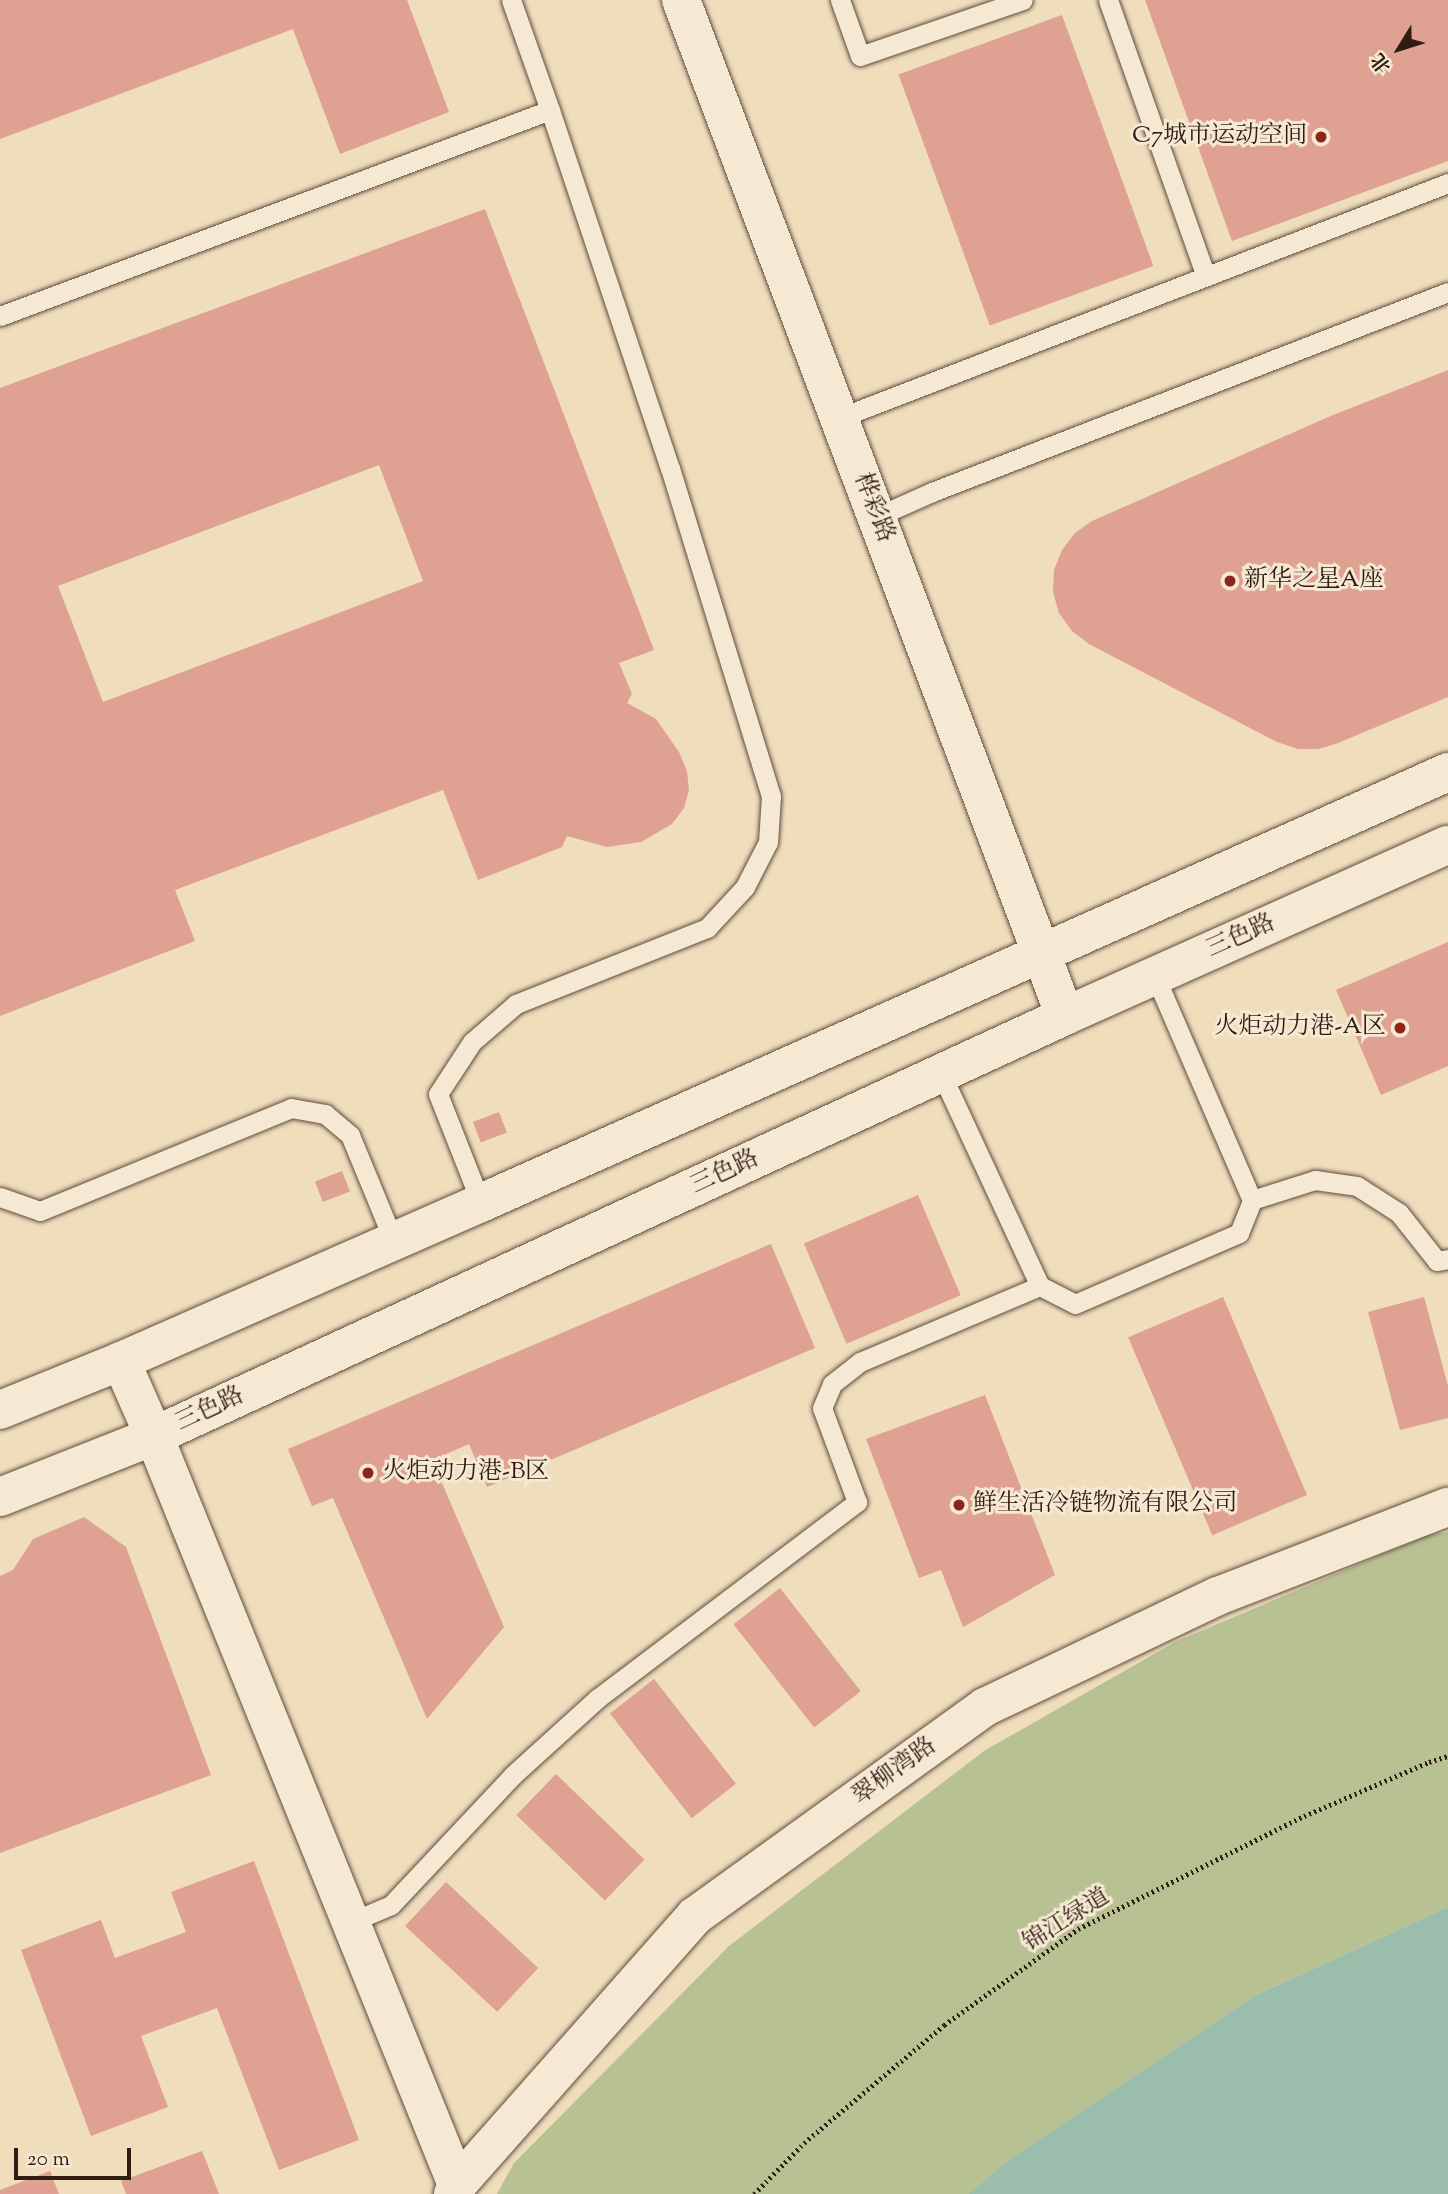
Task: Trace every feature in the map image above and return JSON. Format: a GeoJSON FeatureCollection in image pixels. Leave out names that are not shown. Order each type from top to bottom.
{"type":"FeatureCollection","features":[{"type":"Feature","properties":{"kind":"street","name":"桦彩路"},"geometry":{"type":"LineString","coordinates":[[681,0],[1065,1016]]}},
{"type":"Feature","properties":{"kind":"street"},"geometry":{"type":"LineString","coordinates":[[0,1410],[121,1361],[394,1242],[1448,772]]}},
{"type":"Feature","properties":{"kind":"street","name":"三色路"},"geometry":{"type":"LineString","coordinates":[[0,1497],[154,1436],[1065,1016],[1448,845]]}},
{"type":"Feature","properties":{"kind":"street"},"geometry":{"type":"LineString","coordinates":[[121,1361],[351,1922],[455,2190]]}},
{"type":"Feature","properties":{"kind":"street","name":"翠柳湾路"},"geometry":{"type":"LineString","coordinates":[[455,2190],[695,1916],[985,1707],[1218,1596],[1448,1507]]}},
{"type":"Feature","properties":{"kind":"lane"},"geometry":{"type":"LineString","coordinates":[[481,1203],[438,1094],[472,1042],[516,1004],[707,928],[745,887],[768,842],[771,796],[670,468],[511,0]]}},
{"type":"Feature","properties":{"kind":"lane"},"geometry":{"type":"LineString","coordinates":[[840,0],[860,56],[1023,0]]}},
{"type":"Feature","properties":{"kind":"lane"},"geometry":{"type":"LineString","coordinates":[[1108,0],[1206,276]]}},
{"type":"Feature","properties":{"kind":"lane"},"geometry":{"type":"LineString","coordinates":[[0,316],[550,110]]}},
{"type":"Feature","properties":{"kind":"lane"},"geometry":{"type":"LineString","coordinates":[[839,418],[1448,183]]}},
{"type":"Feature","properties":{"kind":"lane"},"geometry":{"type":"LineString","coordinates":[[876,517],[932,492],[1448,292]]}},
{"type":"Feature","properties":{"kind":"lane"},"geometry":{"type":"LineString","coordinates":[[941,1073],[1040,1286],[1075,1304],[1239,1234],[1252,1200],[1155,976]]}},
{"type":"Feature","properties":{"kind":"lane"},"geometry":{"type":"LineString","coordinates":[[0,1197],[40,1210],[291,1108],[325,1114],[350,1135],[394,1242]]}},
{"type":"Feature","properties":{"kind":"lane"},"geometry":{"type":"LineString","coordinates":[[1252,1200],[1315,1180],[1357,1186],[1399,1213],[1437,1261],[1448,1259]]}},
{"type":"Feature","properties":{"kind":"lane"},"geometry":{"type":"LineString","coordinates":[[351,1922],[391,1905],[513,1775],[598,1698],[857,1502],[822,1408],[832,1384],[860,1363],[1040,1286]]}},
{"type":"Feature","properties":{"kind":"path","name":"锦江绿道"},"geometry":{"type":"LineString","coordinates":[[754,2194],[804,2143],[944,2025],[1078,1929],[1304,1816],[1448,1756]]}},
{"type":"Feature","properties":{"kind":"shaded area"},"geometry":{"type":"Polygon","coordinates":[[[1448,1532],[1448,1907],[1254,1996],[1007,2161],[968,2194],[497,2194],[514,2163],[729,1946],[984,1751],[1175,1642],[1428,1535],[1448,1532]]]}},
{"type":"Feature","properties":{"kind":"shaded area"},"geometry":{"type":"Polygon","coordinates":[[[1448,1907],[1448,2194],[968,2194],[1007,2161],[1254,1996],[1448,1907]]]}},
{"type":"Feature","properties":{"kind":"building"},"geometry":{"type":"Polygon","coordinates":[[[0,0],[407,0],[449,112],[340,154],[293,29],[0,139],[0,0]]]}},
{"type":"Feature","properties":{"kind":"building","name":"C7城市运动空间"},"geometry":{"type":"Polygon","coordinates":[[[1145,0],[1448,0],[1448,161],[1232,241],[1145,0]]]}},
{"type":"Feature","properties":{"kind":"building"},"geometry":{"type":"Polygon","coordinates":[[[1062,15],[1153,266],[990,325],[898,75],[1062,15]]]}},
{"type":"Feature","properties":{"kind":"building"},"geometry":{"type":"Polygon","coordinates":[[[485,209],[654,650],[619,663],[632,694],[627,703],[656,719],[679,752],[687,771],[689,790],[684,808],[672,824],[641,842],[607,847],[567,836],[562,847],[478,880],[443,790],[175,890],[195,941],[0,1016],[0,388],[485,209]],[[379,465],[58,586],[103,702],[423,581],[379,465]]]}},
{"type":"Feature","properties":{"kind":"building","name":"新华之星A座"},"geometry":{"type":"Polygon","coordinates":[[[1448,370],[1448,697],[1338,743],[1319,749],[1298,749],[1277,742],[1089,644],[1072,631],[1059,613],[1053,592],[1054,570],[1062,550],[1075,533],[1092,521],[1333,415],[1448,370]]]}},
{"type":"Feature","properties":{"kind":"building","name":"火炬动力港-A区"},"geometry":{"type":"Polygon","coordinates":[[[1448,942],[1448,1066],[1381,1095],[1336,990],[1448,942]]]}},
{"type":"Feature","properties":{"kind":"building"},"geometry":{"type":"Polygon","coordinates":[[[499,1112],[507,1133],[481,1143],[473,1122],[499,1112]]]}},
{"type":"Feature","properties":{"kind":"building"},"geometry":{"type":"Polygon","coordinates":[[[342,1171],[350,1192],[323,1202],[315,1181],[342,1171]]]}},
{"type":"Feature","properties":{"kind":"building"},"geometry":{"type":"Polygon","coordinates":[[[918,1195],[961,1295],[846,1344],[804,1243],[918,1195]]]}},
{"type":"Feature","properties":{"kind":"building","name":"火炬动力港-B区"},"geometry":{"type":"Polygon","coordinates":[[[771,1244],[815,1348],[487,1487],[469,1444],[432,1460],[504,1627],[427,1719],[333,1498],[312,1506],[288,1449],[771,1244]]]}},
{"type":"Feature","properties":{"kind":"building"},"geometry":{"type":"Polygon","coordinates":[[[1223,1297],[1307,1495],[1212,1535],[1128,1337],[1223,1297]]]}},
{"type":"Feature","properties":{"kind":"building"},"geometry":{"type":"Polygon","coordinates":[[[1424,1297],[1448,1386],[1448,1418],[1400,1430],[1368,1312],[1424,1297]]]}},
{"type":"Feature","properties":{"kind":"building"},"geometry":{"type":"Polygon","coordinates":[[[985,1395],[1055,1575],[963,1627],[941,1570],[919,1578],[866,1439],[985,1395]]]}},
{"type":"Feature","properties":{"kind":"building"},"geometry":{"type":"Polygon","coordinates":[[[84,1517],[126,1547],[211,1775],[0,1853],[0,1576],[13,1570],[33,1539],[84,1517]]]}},
{"type":"Feature","properties":{"kind":"building"},"geometry":{"type":"Polygon","coordinates":[[[780,1588],[861,1691],[814,1728],[734,1624],[780,1588]]]}},
{"type":"Feature","properties":{"kind":"building"},"geometry":{"type":"Polygon","coordinates":[[[654,1679],[736,1784],[692,1818],[610,1713],[654,1679]]]}},
{"type":"Feature","properties":{"kind":"building"},"geometry":{"type":"Polygon","coordinates":[[[556,1774],[644,1859],[605,1900],[516,1815],[556,1774]]]}},
{"type":"Feature","properties":{"kind":"building"},"geometry":{"type":"Polygon","coordinates":[[[254,1861],[359,2140],[279,2170],[217,2008],[141,2036],[168,2107],[91,2136],[21,1950],[101,1920],[115,1958],[186,1932],[171,1892],[254,1861]]]}},
{"type":"Feature","properties":{"kind":"building"},"geometry":{"type":"Polygon","coordinates":[[[446,1882],[538,1968],[497,2012],[405,1926],[446,1882]]]}},
{"type":"Feature","properties":{"kind":"building"},"geometry":{"type":"Polygon","coordinates":[[[202,2151],[219,2194],[126,2194],[121,2181],[202,2151]]]}},
{"type":"Feature","properties":{"kind":"building"},"geometry":{"type":"Polygon","coordinates":[[[50,2171],[59,2194],[0,2194],[0,2190],[50,2171]]]}},
{"type":"Feature","properties":{"kind":"place","name":"C7城市运动空间"},"geometry":{"type":"Point","coordinates":[1321,137]}},
{"type":"Feature","properties":{"kind":"place","name":"新华之星A座"},"geometry":{"type":"Point","coordinates":[1230,581]}},
{"type":"Feature","properties":{"kind":"place","name":"火炬动力港-A区"},"geometry":{"type":"Point","coordinates":[1400,1028]}},
{"type":"Feature","properties":{"kind":"place","name":"火炬动力港-B区"},"geometry":{"type":"Point","coordinates":[368,1473]}},
{"type":"Feature","properties":{"kind":"place","name":"鲜生活冷链物流有限公司"},"geometry":{"type":"Point","coordinates":[959,1505]}}]}
